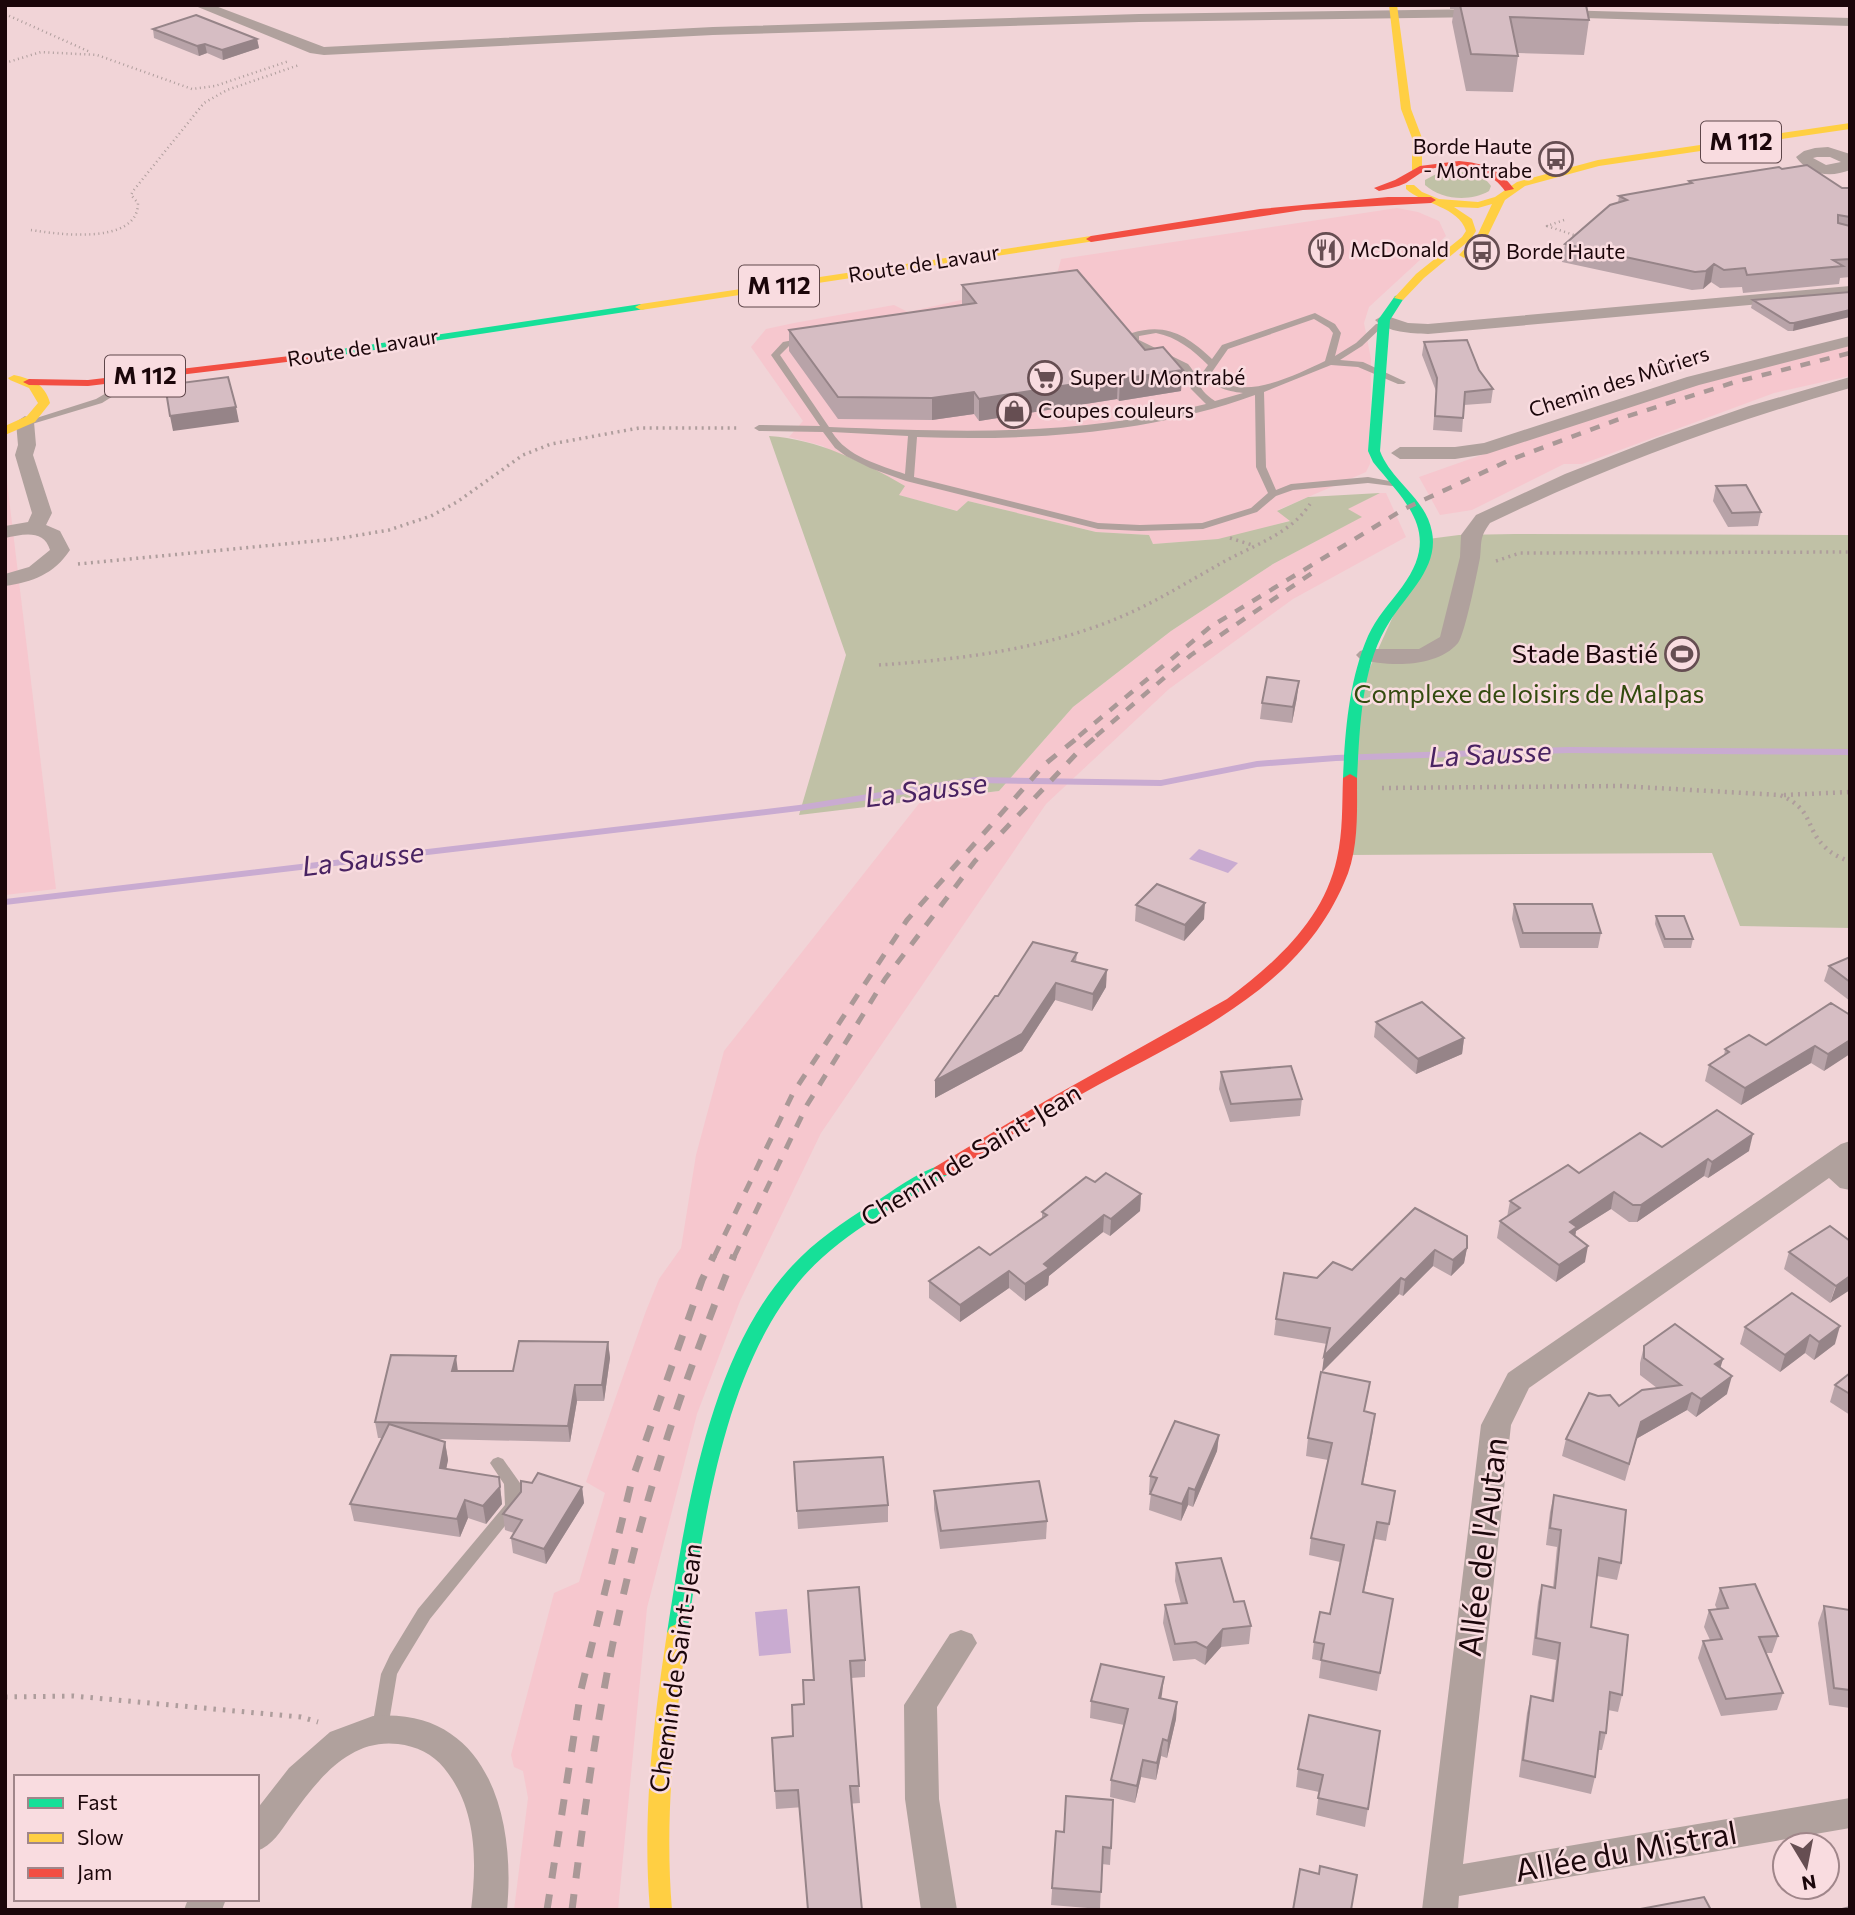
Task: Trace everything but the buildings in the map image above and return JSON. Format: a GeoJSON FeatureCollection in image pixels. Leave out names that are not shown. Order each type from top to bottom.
{"type":"FeatureCollection","features":[{"type":"Feature","properties":{"kind":"street"},"geometry":{"type":"LineString","coordinates":[[200,5],[315,50],[324,51],[713,31],[1394,9],[1502,13]]}},
{"type":"Feature","properties":{"kind":"street"},"geometry":{"type":"LineString","coordinates":[[1394,9],[1406,109],[1417,138],[1412,190],[1436,201]]}},
{"type":"Feature","properties":{"kind":"street"},"geometry":{"type":"LineString","coordinates":[[1543,14],[1850,22]]}},
{"type":"Feature","properties":{"kind":"street","name":"M 112"},"geometry":{"type":"LineString","coordinates":[[1472,166],[1502,169],[1598,163],[1850,126]]}},
{"type":"Feature","properties":{"kind":"street"},"geometry":{"type":"LineString","coordinates":[[1404,350],[1408,320],[1425,285],[1478,244],[1487,232],[1508,184],[1498,174],[1472,166],[1417,138]]}},
{"type":"Feature","properties":{"kind":"street","name":"M 112"},"geometry":{"type":"LineString","coordinates":[[1504,194],[1598,163]]}},
{"type":"Feature","properties":{"kind":"street"},"geometry":{"type":"LineString","coordinates":[[1845,164],[1850,187]]}},
{"type":"Feature","properties":{"kind":"street","name":"Route de Lavaur"},"geometry":{"type":"LineString","coordinates":[[1295,208],[1393,185],[1412,174],[1438,165],[1472,166]]}},
{"type":"Feature","properties":{"kind":"street","name":"Route de Lavaur"},"geometry":{"type":"LineString","coordinates":[[5,431],[56,404],[262,364],[1295,208],[1384,200],[1473,205],[1504,194]]}},
{"type":"Feature","properties":{"kind":"street","name":"Chemin de Saint-Jean"},"geometry":{"type":"LineString","coordinates":[[661,1910],[657,1807],[669,1677],[686,1574],[718,1434],[750,1343],[775,1301],[811,1258],[885,1205],[1032,1115],[1186,1031],[1266,979],[1318,924],[1339,882],[1349,841],[1353,748],[1367,655],[1383,619],[1420,567],[1427,551],[1427,532],[1410,499],[1384,469],[1374,451],[1384,320],[1394,301],[1415,278],[1466,239],[1471,231],[1468,221],[1436,201]]}},
{"type":"Feature","properties":{"kind":"street"},"geometry":{"type":"LineString","coordinates":[[1384,320],[1458,325],[1850,291]]}},
{"type":"Feature","properties":{"kind":"street","name":"Chemin des Mûriers"},"geometry":{"type":"LineString","coordinates":[[1400,450],[1455,453],[1487,448],[1693,380],[1850,341]]}},
{"type":"Feature","properties":{"kind":"street","name":"Route de Lavaur"},"geometry":{"type":"LineString","coordinates":[[6,377],[29,382],[88,383],[262,364]]}},
{"type":"Feature","properties":{"kind":"street"},"geometry":{"type":"LineString","coordinates":[[29,382],[43,395],[44,403],[32,417],[24,455],[42,513],[35,528]]}},
{"type":"Feature","properties":{"kind":"street"},"geometry":{"type":"LineString","coordinates":[[1367,655],[1417,655],[1444,647],[1454,627],[1473,531],[1483,519],[1603,465],[1765,405],[1850,382]]}},
{"type":"Feature","properties":{"kind":"street"},"geometry":{"type":"LineString","coordinates":[[5,446],[24,455]]}},
{"type":"Feature","properties":{"kind":"street","name":"Chemin de Saint-Jean"},"geometry":{"type":"LineString","coordinates":[[1400,450],[1410,499]]}},
{"type":"Feature","properties":{"kind":"street"},"geometry":{"type":"LineString","coordinates":[[5,532],[35,528],[52,533],[59,539],[60,550],[53,561],[35,573],[5,580]]}},
{"type":"Feature","properties":{"kind":"street","name":"Allée de l'Autan"},"geometry":{"type":"LineString","coordinates":[[1442,1896],[1496,1425],[1518,1381],[1843,1165]]}},
{"type":"Feature","properties":{"kind":"street"},"geometry":{"type":"LineString","coordinates":[[939,1910],[922,1799],[920,1706],[961,1643]]}},
{"type":"Feature","properties":{"kind":"street"},"geometry":{"type":"LineString","coordinates":[[259,1833],[309,1768],[334,1746],[359,1733],[380,1728],[415,1731],[442,1743],[467,1768],[491,1834],[493,1885],[489,1910]]}},
{"type":"Feature","properties":{"kind":"street","name":"Allée du Mistral"},"geometry":{"type":"LineString","coordinates":[[1442,1896],[1850,1812]]}},
{"type":"Feature","properties":{"kind":"lane"},"geometry":{"type":"LineString","coordinates":[[1259,391],[1226,388],[1213,383],[1207,372],[1225,347],[1315,316],[1332,326],[1337,333],[1328,362]]}},
{"type":"Feature","properties":{"kind":"lane"},"geometry":{"type":"LineString","coordinates":[[760,428],[825,427],[913,434],[1026,434],[1091,428],[1214,405],[1259,391],[1365,344],[1384,320]]}},
{"type":"Feature","properties":{"kind":"lane"},"geometry":{"type":"LineString","coordinates":[[1211,363],[1193,345],[1175,335],[1152,330],[1135,335],[1135,341],[1148,351],[1185,366],[1194,387],[1214,405]]}},
{"type":"Feature","properties":{"kind":"lane"},"geometry":{"type":"LineString","coordinates":[[811,340],[786,344],[775,355],[825,427],[829,440],[850,454],[909,479],[1098,526],[1203,526],[1254,510],[1273,494],[1291,487],[1368,480],[1397,485]]}},
{"type":"Feature","properties":{"kind":"lane"},"geometry":{"type":"LineString","coordinates":[[1328,362],[1360,364],[1401,382]]}},
{"type":"Feature","properties":{"kind":"lane"},"geometry":{"type":"LineString","coordinates":[[1259,391],[1261,467],[1273,494]]}},
{"type":"Feature","properties":{"kind":"lane"},"geometry":{"type":"LineString","coordinates":[[909,479],[913,434]]}},
{"type":"Feature","properties":{"kind":"lane"},"geometry":{"type":"LineString","coordinates":[[1368,480],[1384,469],[1400,450]]}},
{"type":"Feature","properties":{"kind":"lane"},"geometry":{"type":"LineString","coordinates":[[380,1728],[389,1674],[396,1660],[425,1614],[513,1506],[512,1483],[498,1463]]}},
{"type":"Feature","properties":{"kind":"path"},"geometry":{"type":"LineString","coordinates":[[5,14],[97,55],[192,89],[215,86],[324,51]]}},
{"type":"Feature","properties":{"kind":"path"},"geometry":{"type":"LineString","coordinates":[[31,230],[82,236],[110,231],[124,223],[138,209],[138,203],[131,195],[133,191],[204,103],[227,90],[340,50]]}},
{"type":"Feature","properties":{"kind":"path"},"geometry":{"type":"LineString","coordinates":[[5,63],[41,52],[97,55]]}},
{"type":"Feature","properties":{"kind":"path"},"geometry":{"type":"LineString","coordinates":[[1564,220],[1547,226],[1564,234],[1584,237]]}},
{"type":"Feature","properties":{"kind":"path"},"geometry":{"type":"LineString","coordinates":[[53,561],[78,564],[119,562],[336,539],[389,530],[440,511],[523,455],[551,444],[639,428],[760,428]]}},
{"type":"Feature","properties":{"kind":"path"},"geometry":{"type":"LineString","coordinates":[[879,665],[988,654],[1085,629],[1133,611],[1280,533],[1300,519],[1315,497]]}},
{"type":"Feature","properties":{"kind":"path"},"geometry":{"type":"LineString","coordinates":[[1494,563],[1504,556],[1531,553],[1850,552]]}},
{"type":"Feature","properties":{"kind":"path"},"geometry":{"type":"LineString","coordinates":[[1378,788],[1621,786],[1780,795],[1850,792]]}},
{"type":"Feature","properties":{"kind":"path"},"geometry":{"type":"LineString","coordinates":[[1780,795],[1795,802],[1807,817],[1824,849],[1850,862]]}},
{"type":"Feature","properties":{"kind":"path"},"geometry":{"type":"LineString","coordinates":[[5,1697],[73,1696],[301,1717]]}},
{"type":"Feature","properties":{"kind":"shaded area"},"geometry":{"type":"Polygon","coordinates":[[[1397,208],[1418,212],[1439,221],[1446,236],[1369,307],[1364,323],[1371,359],[1370,464],[1366,472],[1278,510],[1292,520],[1247,533],[1218,539],[1153,544],[1149,535],[1096,532],[968,501],[958,511],[898,495],[823,446],[789,437],[803,421],[751,347],[766,329],[794,323],[894,305],[908,312],[992,293],[1054,286],[1061,259],[1397,208]]]}},
{"type":"Feature","properties":{"kind":"shaded area"},"geometry":{"type":"Polygon","coordinates":[[[1850,345],[1850,376],[1774,393],[1582,464],[1564,464],[1472,510],[1440,515],[1419,477],[1635,401],[1850,345]]]}},
{"type":"Feature","properties":{"kind":"shaded area"},"geometry":{"type":"Polygon","coordinates":[[[5,465],[56,889],[5,895],[5,465]]]}},
{"type":"Feature","properties":{"kind":"shaded area"},"geometry":{"type":"Polygon","coordinates":[[[1380,493],[1386,493],[1406,537],[1293,599],[1169,689],[1046,804],[821,1133],[740,1301],[697,1414],[647,1608],[618,1910],[514,1910],[528,1798],[523,1771],[514,1767],[511,1755],[554,1593],[579,1582],[605,1493],[586,1482],[646,1311],[659,1279],[681,1248],[696,1155],[724,1051],[921,801],[999,791],[1073,707],[1171,631],[1273,564],[1361,517],[1347,509],[1380,493]]]}},
{"type":"Feature","properties":{"kind":"shaded area"},"geometry":{"type":"Polygon","coordinates":[[[1199,849],[1238,863],[1228,873],[1189,859],[1199,849]]]}},
{"type":"Feature","properties":{"kind":"shaded area"},"geometry":{"type":"Polygon","coordinates":[[[787,1609],[791,1653],[759,1656],[755,1612],[787,1609]]]}},
{"type":"Feature","properties":{"kind":"green space"},"geometry":{"type":"Polygon","coordinates":[[[1453,171],[1484,178],[1491,186],[1489,191],[1473,197],[1456,198],[1440,194],[1425,185],[1425,180],[1440,172],[1453,171]]]}},
{"type":"Feature","properties":{"kind":"green space"},"geometry":{"type":"Polygon","coordinates":[[[769,436],[805,442],[857,460],[905,486],[899,495],[957,511],[968,501],[1096,532],[1149,535],[1153,544],[1218,539],[1290,521],[1277,511],[1308,497],[1380,493],[1348,509],[1362,517],[1273,564],[1171,631],[1073,707],[999,791],[799,815],[846,655],[769,436]]]}},
{"type":"Feature","properties":{"kind":"green space","name":"Complexe de loisirs de Malpas"},"geometry":{"type":"Polygon","coordinates":[[[1459,535],[1850,535],[1850,928],[1740,926],[1712,853],[1346,855],[1361,687],[1428,539],[1459,535]]]}},
{"type":"Feature","properties":{"kind":"waterway","name":"La Sausse"},"geometry":{"type":"LineString","coordinates":[[5,902],[799,808],[975,780],[1161,783],[1257,764],[1336,758],[1569,750],[1850,752]]}},
{"type":"Feature","properties":{"kind":"railway"},"geometry":{"type":"LineString","coordinates":[[1079,736],[1210,627],[1404,509],[1512,459],[1622,418],[1735,382],[1850,353]]}},
{"type":"Feature","properties":{"kind":"railway"},"geometry":{"type":"LineString","coordinates":[[1096,736],[1191,655],[1318,569]]}},
{"type":"Feature","properties":{"kind":"railway"},"geometry":{"type":"LineString","coordinates":[[714,1257],[793,1093],[907,920],[1045,764],[1081,735]]}},
{"type":"Feature","properties":{"kind":"railway"},"geometry":{"type":"LineString","coordinates":[[734,1257],[807,1105],[885,979],[975,861],[1077,753],[1098,735]]}},
{"type":"Feature","properties":{"kind":"railway"},"geometry":{"type":"LineString","coordinates":[[547,1910],[581,1690],[632,1480],[702,1280],[714,1255]]}},
{"type":"Feature","properties":{"kind":"railway"},"geometry":{"type":"LineString","coordinates":[[572,1910],[599,1716],[629,1572],[672,1423],[734,1255]]}},
{"type":"Feature","properties":{"kind":"traffic: fast"},"geometry":{"type":"LineString","coordinates":[[1350,778],[1356,706],[1369,653],[1381,624],[1415,578],[1426,552],[1427,539],[1421,517],[1408,496],[1377,459],[1374,451],[1384,320],[1399,298]]}},
{"type":"Feature","properties":{"kind":"traffic: fast"},"geometry":{"type":"LineString","coordinates":[[315,356],[641,307]]}},
{"type":"Feature","properties":{"kind":"traffic: fast"},"geometry":{"type":"LineString","coordinates":[[677,1633],[692,1542],[715,1443],[748,1348],[771,1307],[797,1272],[829,1242],[941,1171]]}},
{"type":"Feature","properties":{"kind":"traffic: slow"},"geometry":{"type":"LineString","coordinates":[[1393,5],[1406,109],[1417,138],[1417,170]]}},
{"type":"Feature","properties":{"kind":"traffic: slow"},"geometry":{"type":"LineString","coordinates":[[1410,187],[1418,194],[1440,203],[1478,205],[1499,199],[1521,184],[1598,163],[1850,126]]}},
{"type":"Feature","properties":{"kind":"traffic: slow"},"geometry":{"type":"LineString","coordinates":[[1464,255],[1483,235],[1500,199]]}},
{"type":"Feature","properties":{"kind":"traffic: slow"},"geometry":{"type":"LineString","coordinates":[[1399,298],[1420,276],[1466,239],[1471,231],[1468,221],[1440,202]]}},
{"type":"Feature","properties":{"kind":"traffic: slow"},"geometry":{"type":"LineString","coordinates":[[641,307],[1091,239]]}},
{"type":"Feature","properties":{"kind":"traffic: slow"},"geometry":{"type":"LineString","coordinates":[[5,431],[31,419],[44,403],[34,385],[14,378]]}},
{"type":"Feature","properties":{"kind":"traffic: slow"},"geometry":{"type":"LineString","coordinates":[[661,1910],[657,1841],[660,1771],[677,1633]]}},
{"type":"Feature","properties":{"kind":"traffic: jam"},"geometry":{"type":"LineString","coordinates":[[1379,188],[1399,182],[1424,168],[1459,164],[1483,168],[1494,173],[1509,189]]}},
{"type":"Feature","properties":{"kind":"traffic: jam"},"geometry":{"type":"LineString","coordinates":[[1091,239],[1303,207],[1388,200],[1431,200]]}},
{"type":"Feature","properties":{"kind":"traffic: jam"},"geometry":{"type":"LineString","coordinates":[[29,382],[88,383],[315,356]]}},
{"type":"Feature","properties":{"kind":"traffic: jam"},"geometry":{"type":"LineString","coordinates":[[941,1171],[1072,1093],[1198,1024],[1265,978],[1294,951],[1318,919],[1342,870],[1348,831],[1350,778]]}},
{"type":"Feature","properties":{"kind":"place","name":"Borde Haute - Montrabe"},"geometry":{"type":"Point","coordinates":[1556,159]}},
{"type":"Feature","properties":{"kind":"place","name":"McDonald"},"geometry":{"type":"Point","coordinates":[1326,250]}},
{"type":"Feature","properties":{"kind":"place","name":"Borde Haute"},"geometry":{"type":"Point","coordinates":[1482,252]}},
{"type":"Feature","properties":{"kind":"place","name":"Super U Montrabé"},"geometry":{"type":"Point","coordinates":[1045,378]}},
{"type":"Feature","properties":{"kind":"place","name":"Coupes couleurs"},"geometry":{"type":"Point","coordinates":[1014,411]}},
{"type":"Feature","properties":{"kind":"place","name":"Stade Bastié"},"geometry":{"type":"Point","coordinates":[1682,654]}}]}
